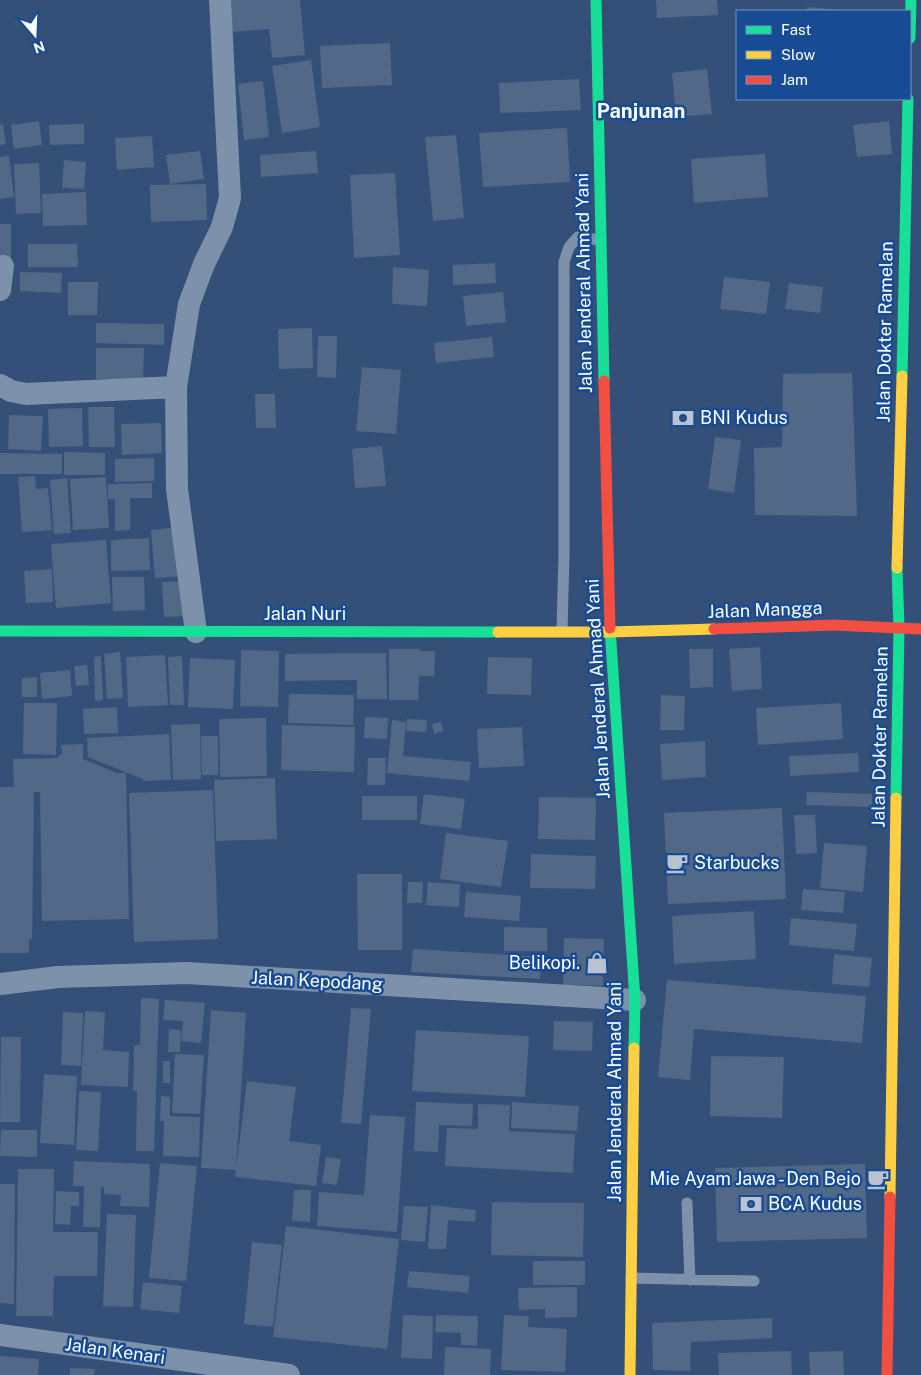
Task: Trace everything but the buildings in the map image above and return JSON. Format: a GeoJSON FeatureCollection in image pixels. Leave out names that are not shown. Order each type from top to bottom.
{"type":"FeatureCollection","features":[{"type":"Feature","properties":{"kind":"main road","name":"Jalan Jenderal Ahmad Yani"},"geometry":{"type":"LineString","coordinates":[[596,0],[610,632],[635,1000],[630,1375]]}},
{"type":"Feature","properties":{"kind":"main road","name":"Jalan Dokter Ramelan"},"geometry":{"type":"LineString","coordinates":[[887,1375],[899,628],[897,577],[908,100]]}},
{"type":"Feature","properties":{"kind":"main road","name":"Jalan Mangga"},"geometry":{"type":"LineString","coordinates":[[610,632],[834,625],[921,629]]}},
{"type":"Feature","properties":{"kind":"main road","name":"Jalan Nuri"},"geometry":{"type":"LineString","coordinates":[[0,631],[610,632]]}},
{"type":"Feature","properties":{"kind":"street"},"geometry":{"type":"LineString","coordinates":[[196,632],[177,489],[176,387],[189,304],[204,264],[222,227],[230,198],[220,0]]}},
{"type":"Feature","properties":{"kind":"street"},"geometry":{"type":"LineString","coordinates":[[0,290],[3,266]]}},
{"type":"Feature","properties":{"kind":"street"},"geometry":{"type":"LineString","coordinates":[[0,385],[12,391],[26,394],[176,387]]}},
{"type":"Feature","properties":{"kind":"street","name":"Jalan Kepodang"},"geometry":{"type":"LineString","coordinates":[[0,984],[58,977],[187,973],[635,1000]]}},
{"type":"Feature","properties":{"kind":"street","name":"Jalan Kenari"},"geometry":{"type":"LineString","coordinates":[[0,1335],[289,1375]]}},
{"type":"Feature","properties":{"kind":"lane"},"geometry":{"type":"LineString","coordinates":[[562,631],[564,554],[564,262],[569,247],[578,237],[600,240]]}},
{"type":"Feature","properties":{"kind":"lane"},"geometry":{"type":"LineString","coordinates":[[687,1203],[690,1280]]}},
{"type":"Feature","properties":{"kind":"lane"},"geometry":{"type":"LineString","coordinates":[[631,1278],[754,1281]]}},
{"type":"Feature","properties":{"kind":"traffic: fast"},"geometry":{"type":"LineString","coordinates":[[596,0],[604,381]]}},
{"type":"Feature","properties":{"kind":"traffic: fast"},"geometry":{"type":"LineString","coordinates":[[911,0],[911,10]]}},
{"type":"Feature","properties":{"kind":"traffic: fast"},"geometry":{"type":"LineString","coordinates":[[902,376],[908,100]]}},
{"type":"Feature","properties":{"kind":"traffic: fast"},"geometry":{"type":"LineString","coordinates":[[896,798],[899,628],[897,568]]}},
{"type":"Feature","properties":{"kind":"traffic: fast"},"geometry":{"type":"LineString","coordinates":[[610,628],[635,1000],[634,1048]]}},
{"type":"Feature","properties":{"kind":"traffic: fast"},"geometry":{"type":"LineString","coordinates":[[0,631],[498,632]]}},
{"type":"Feature","properties":{"kind":"traffic: slow"},"geometry":{"type":"LineString","coordinates":[[897,568],[902,376]]}},
{"type":"Feature","properties":{"kind":"traffic: slow"},"geometry":{"type":"LineString","coordinates":[[498,632],[610,632],[714,629]]}},
{"type":"Feature","properties":{"kind":"traffic: slow"},"geometry":{"type":"LineString","coordinates":[[890,1197],[896,798]]}},
{"type":"Feature","properties":{"kind":"traffic: slow"},"geometry":{"type":"LineString","coordinates":[[630,1375],[634,1048]]}},
{"type":"Feature","properties":{"kind":"traffic: jam"},"geometry":{"type":"LineString","coordinates":[[604,381],[610,628]]}},
{"type":"Feature","properties":{"kind":"traffic: jam"},"geometry":{"type":"LineString","coordinates":[[714,629],[834,625],[921,629]]}},
{"type":"Feature","properties":{"kind":"traffic: jam"},"geometry":{"type":"LineString","coordinates":[[887,1375],[890,1197]]}},
{"type":"Feature","properties":{"kind":"place","name":"BNI Kudus"},"geometry":{"type":"Point","coordinates":[683,418]}},
{"type":"Feature","properties":{"kind":"place","name":"Starbucks"},"geometry":{"type":"Point","coordinates":[677,863]}},
{"type":"Feature","properties":{"kind":"place","name":"Belikopi."},"geometry":{"type":"Point","coordinates":[597,963]}},
{"type":"Feature","properties":{"kind":"place","name":"Mie Ayam Jawa - Den Bejo"},"geometry":{"type":"Point","coordinates":[878,1179]}},
{"type":"Feature","properties":{"kind":"place","name":"BCA Kudus"},"geometry":{"type":"Point","coordinates":[751,1204]}},
{"type":"Feature","properties":{"kind":"district","name":"Panjunan"},"geometry":{"type":"Point","coordinates":[641,111]}}]}
